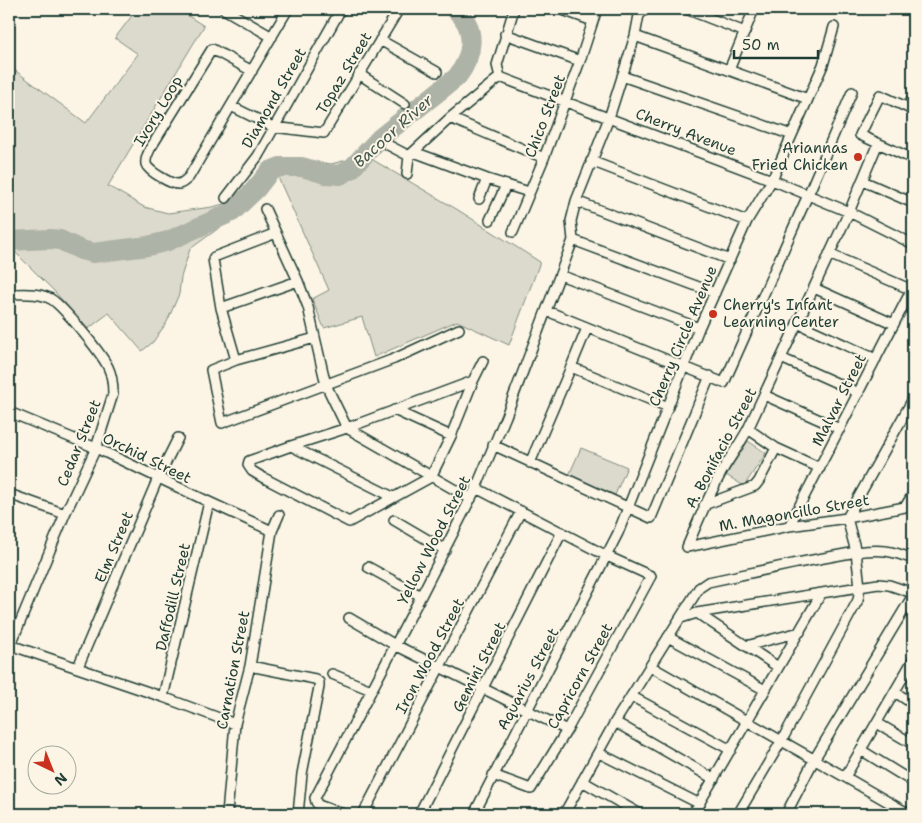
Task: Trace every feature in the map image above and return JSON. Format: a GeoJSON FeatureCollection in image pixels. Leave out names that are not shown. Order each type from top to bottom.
{"type":"FeatureCollection","features":[{"type":"Feature","properties":{"kind":"street"},"geometry":{"type":"LineString","coordinates":[[224,9],[272,36]]}},
{"type":"Feature","properties":{"kind":"street"},"geometry":{"type":"LineString","coordinates":[[273,127],[231,106],[288,9]]}},
{"type":"Feature","properties":{"kind":"street","name":"Diamond Street"},"geometry":{"type":"LineString","coordinates":[[226,198],[258,156],[341,9]]}},
{"type":"Feature","properties":{"kind":"street","name":"Topaz Street"},"geometry":{"type":"LineString","coordinates":[[273,127],[324,133],[399,9]]}},
{"type":"Feature","properties":{"kind":"street"},"geometry":{"type":"LineString","coordinates":[[407,174],[412,154],[450,118],[500,77],[497,65],[514,9]]}},
{"type":"Feature","properties":{"kind":"street"},"geometry":{"type":"LineString","coordinates":[[560,9],[593,21]]}},
{"type":"Feature","properties":{"kind":"street","name":"Chico Street"},"geometry":{"type":"LineString","coordinates":[[513,232],[544,158],[597,9]]}},
{"type":"Feature","properties":{"kind":"street"},"geometry":{"type":"LineString","coordinates":[[646,9],[639,15],[635,36],[609,118],[576,201],[571,221],[573,240],[715,293]]}},
{"type":"Feature","properties":{"kind":"street"},"geometry":{"type":"LineString","coordinates":[[686,9],[745,32]]}},
{"type":"Feature","properties":{"kind":"street"},"geometry":{"type":"LineString","coordinates":[[730,70],[754,9]]}},
{"type":"Feature","properties":{"kind":"street","name":"Cherry Circle Avenue"},"geometry":{"type":"LineString","coordinates":[[608,556],[699,328],[747,221],[772,180],[823,64],[834,27]]}},
{"type":"Feature","properties":{"kind":"street"},"geometry":{"type":"LineString","coordinates":[[505,34],[580,61]]}},
{"type":"Feature","properties":{"kind":"street"},"geometry":{"type":"LineString","coordinates":[[635,36],[808,99]]}},
{"type":"Feature","properties":{"kind":"street"},"geometry":{"type":"LineString","coordinates":[[380,40],[437,72]]}},
{"type":"Feature","properties":{"kind":"street","name":"Ivory Loop"},"geometry":{"type":"LineString","coordinates":[[231,106],[189,177],[184,181],[174,184],[152,172],[147,167],[146,162],[150,149],[212,49],[252,71]]}},
{"type":"Feature","properties":{"kind":"street"},"geometry":{"type":"LineString","coordinates":[[359,74],[405,104]]}},
{"type":"Feature","properties":{"kind":"street"},"geometry":{"type":"LineString","coordinates":[[622,76],[792,135]]}},
{"type":"Feature","properties":{"kind":"street","name":"Cherry Avenue"},"geometry":{"type":"LineString","coordinates":[[500,77],[772,180],[849,212],[913,244]]}},
{"type":"Feature","properties":{"kind":"street"},"geometry":{"type":"LineString","coordinates":[[547,311],[724,382],[852,92]]}},
{"type":"Feature","properties":{"kind":"street"},"geometry":{"type":"LineString","coordinates":[[913,97],[911,109],[880,95],[860,135],[913,159]]}},
{"type":"Feature","properties":{"kind":"street"},"geometry":{"type":"LineString","coordinates":[[450,118],[544,158]]}},
{"type":"Feature","properties":{"kind":"street","name":"A. Bonifacio Street"},"geometry":{"type":"LineString","coordinates":[[687,547],[704,505],[726,464],[741,444],[849,212],[878,143]]}},
{"type":"Feature","properties":{"kind":"street"},"geometry":{"type":"LineString","coordinates":[[388,145],[529,192]]}},
{"type":"Feature","properties":{"kind":"street"},"geometry":{"type":"LineString","coordinates":[[591,161],[747,221]]}},
{"type":"Feature","properties":{"kind":"street"},"geometry":{"type":"LineString","coordinates":[[480,199],[487,179]]}},
{"type":"Feature","properties":{"kind":"street"},"geometry":{"type":"LineString","coordinates":[[863,181],[913,204]]}},
{"type":"Feature","properties":{"kind":"street"},"geometry":{"type":"LineString","coordinates":[[490,220],[506,185]]}},
{"type":"Feature","properties":{"kind":"street"},"geometry":{"type":"LineString","coordinates":[[576,201],[730,260]]}},
{"type":"Feature","properties":{"kind":"street"},"geometry":{"type":"LineString","coordinates":[[265,209],[308,307],[326,385],[347,428],[471,499]]}},
{"type":"Feature","properties":{"kind":"street"},"geometry":{"type":"LineString","coordinates":[[236,360],[221,308],[214,257],[276,234]]}},
{"type":"Feature","properties":{"kind":"street","name":"Yellow Wood Street"},"geometry":{"type":"LineString","coordinates":[[343,814],[322,807],[316,802],[317,794],[422,596],[486,467],[573,240]]}},
{"type":"Feature","properties":{"kind":"street"},"geometry":{"type":"LineString","coordinates":[[829,254],[912,289]]}},
{"type":"Feature","properties":{"kind":"street"},"geometry":{"type":"LineString","coordinates":[[560,276],[699,328]]}},
{"type":"Feature","properties":{"kind":"street"},"geometry":{"type":"LineString","coordinates":[[221,308],[298,281]]}},
{"type":"Feature","properties":{"kind":"street"},"geometry":{"type":"LineString","coordinates":[[814,288],[894,324]]}},
{"type":"Feature","properties":{"kind":"street","name":"Malvar Street"},"geometry":{"type":"LineString","coordinates":[[789,526],[912,289]]}},
{"type":"Feature","properties":{"kind":"street","name":"Cedar Street"},"geometry":{"type":"LineString","coordinates":[[9,294],[36,294],[49,298],[59,306],[79,328],[108,367],[113,385],[113,394],[96,448],[65,514],[9,647]]}},
{"type":"Feature","properties":{"kind":"street"},"geometry":{"type":"LineString","coordinates":[[797,323],[876,359]]}},
{"type":"Feature","properties":{"kind":"street"},"geometry":{"type":"LineString","coordinates":[[530,463],[587,328]]}},
{"type":"Feature","properties":{"kind":"street"},"geometry":{"type":"LineString","coordinates":[[315,338],[236,360],[211,370],[222,423],[394,359],[459,329]]}},
{"type":"Feature","properties":{"kind":"street"},"geometry":{"type":"LineString","coordinates":[[781,358],[859,393]]}},
{"type":"Feature","properties":{"kind":"street"},"geometry":{"type":"LineString","coordinates":[[473,381],[347,428],[249,461],[248,468],[349,522],[431,477],[483,361]]}},
{"type":"Feature","properties":{"kind":"street"},"geometry":{"type":"LineString","coordinates":[[571,367],[668,406]]}},
{"type":"Feature","properties":{"kind":"street"},"geometry":{"type":"LineString","coordinates":[[493,445],[651,518],[710,376]]}},
{"type":"Feature","properties":{"kind":"street"},"geometry":{"type":"LineString","coordinates":[[764,395],[840,429]]}},
{"type":"Feature","properties":{"kind":"street"},"geometry":{"type":"LineString","coordinates":[[738,814],[782,740],[858,600],[860,586],[856,552],[847,518],[913,399]]}},
{"type":"Feature","properties":{"kind":"street"},"geometry":{"type":"LineString","coordinates":[[394,410],[451,436]]}},
{"type":"Feature","properties":{"kind":"street","name":"Orchid Street"},"geometry":{"type":"LineString","coordinates":[[9,412],[96,448],[272,531]]}},
{"type":"Feature","properties":{"kind":"street"},"geometry":{"type":"LineString","coordinates":[[748,429],[776,448],[820,468]]}},
{"type":"Feature","properties":{"kind":"street","name":"Elm Street"},"geometry":{"type":"LineString","coordinates":[[78,667],[158,478],[178,438]]}},
{"type":"Feature","properties":{"kind":"street"},"geometry":{"type":"LineString","coordinates":[[291,446],[394,497]]}},
{"type":"Feature","properties":{"kind":"street"},"geometry":{"type":"LineString","coordinates":[[704,505],[755,486],[776,448]]}},
{"type":"Feature","properties":{"kind":"street"},"geometry":{"type":"LineString","coordinates":[[476,488],[608,556]]}},
{"type":"Feature","properties":{"kind":"street"},"geometry":{"type":"LineString","coordinates":[[9,494],[65,514]]}},
{"type":"Feature","properties":{"kind":"street","name":"M. Magoncillo Street"},"geometry":{"type":"LineString","coordinates":[[687,547],[789,526],[905,507],[913,494]]}},
{"type":"Feature","properties":{"kind":"street","name":"Daffodill Street"},"geometry":{"type":"LineString","coordinates":[[163,697],[209,502]]}},
{"type":"Feature","properties":{"kind":"street","name":"Iron Wood Street"},"geometry":{"type":"LineString","coordinates":[[363,814],[521,511]]}},
{"type":"Feature","properties":{"kind":"street","name":"Carnation Street"},"geometry":{"type":"LineString","coordinates":[[227,814],[235,724],[250,666],[272,531],[279,515]]}},
{"type":"Feature","properties":{"kind":"street"},"geometry":{"type":"LineString","coordinates":[[394,520],[445,550]]}},
{"type":"Feature","properties":{"kind":"street","name":"Gemini Street"},"geometry":{"type":"LineString","coordinates":[[419,814],[562,532]]}},
{"type":"Feature","properties":{"kind":"street"},"geometry":{"type":"LineString","coordinates":[[567,813],[582,781],[615,722],[699,588],[708,582],[856,552],[894,551],[913,559]]}},
{"type":"Feature","properties":{"kind":"street","name":"Capricorn Street"},"geometry":{"type":"LineString","coordinates":[[493,775],[531,789],[566,730],[650,576],[608,556]]}},
{"type":"Feature","properties":{"kind":"street","name":"Aquarius Street"},"geometry":{"type":"LineString","coordinates":[[474,814],[608,556]]}},
{"type":"Feature","properties":{"kind":"street"},"geometry":{"type":"LineString","coordinates":[[368,567],[422,596]]}},
{"type":"Feature","properties":{"kind":"street"},"geometry":{"type":"LineString","coordinates":[[681,618],[697,613],[878,584],[889,584],[913,594],[816,758],[786,814]]}},
{"type":"Feature","properties":{"kind":"street"},"geometry":{"type":"LineString","coordinates":[[693,814],[821,594]]}},
{"type":"Feature","properties":{"kind":"street"},"geometry":{"type":"LineString","coordinates":[[697,613],[778,667]]}},
{"type":"Feature","properties":{"kind":"street"},"geometry":{"type":"LineString","coordinates":[[349,618],[395,645],[566,730]]}},
{"type":"Feature","properties":{"kind":"street"},"geometry":{"type":"LineString","coordinates":[[746,646],[800,632]]}},
{"type":"Feature","properties":{"kind":"street"},"geometry":{"type":"LineString","coordinates":[[668,637],[765,690]]}},
{"type":"Feature","properties":{"kind":"street"},"geometry":{"type":"LineString","coordinates":[[9,647],[78,667],[235,724]]}},
{"type":"Feature","properties":{"kind":"street"},"geometry":{"type":"LineString","coordinates":[[845,777],[912,665]]}},
{"type":"Feature","properties":{"kind":"street"},"geometry":{"type":"LineString","coordinates":[[250,666],[315,679],[319,682],[302,774],[298,814]]}},
{"type":"Feature","properties":{"kind":"street"},"geometry":{"type":"LineString","coordinates":[[650,666],[747,722],[816,758],[909,814]]}},
{"type":"Feature","properties":{"kind":"street"},"geometry":{"type":"LineString","coordinates":[[332,674],[371,690]]}},
{"type":"Feature","properties":{"kind":"street"},"geometry":{"type":"LineString","coordinates":[[895,692],[913,704]]}},
{"type":"Feature","properties":{"kind":"street"},"geometry":{"type":"LineString","coordinates":[[632,696],[731,750]]}},
{"type":"Feature","properties":{"kind":"street"},"geometry":{"type":"LineString","coordinates":[[615,722],[714,779]]}},
{"type":"Feature","properties":{"kind":"street"},"geometry":{"type":"LineString","coordinates":[[877,722],[913,744]]}},
{"type":"Feature","properties":{"kind":"street"},"geometry":{"type":"LineString","coordinates":[[861,750],[913,782]]}},
{"type":"Feature","properties":{"kind":"street"},"geometry":{"type":"LineString","coordinates":[[599,753],[700,804]]}},
{"type":"Feature","properties":{"kind":"street"},"geometry":{"type":"LineString","coordinates":[[582,781],[640,814]]}},
{"type":"Feature","properties":{"kind":"shaded area"},"geometry":{"type":"Polygon","coordinates":[[[137,9],[188,9],[185,14],[204,26],[108,186],[144,207],[168,213],[212,207],[232,202],[265,163],[288,158],[331,164],[347,160],[358,149],[368,157],[458,210],[540,262],[509,345],[457,321],[374,357],[362,317],[324,328],[312,299],[329,290],[276,173],[252,201],[234,217],[190,249],[181,277],[179,294],[167,322],[153,342],[142,351],[109,313],[88,329],[54,291],[9,246],[9,66],[86,123],[138,54],[115,38],[137,9]]]}},
{"type":"Feature","properties":{"kind":"shaded area"},"geometry":{"type":"Polygon","coordinates":[[[748,441],[766,453],[744,486],[726,475],[748,441]]]}},
{"type":"Feature","properties":{"kind":"shaded area"},"geometry":{"type":"Polygon","coordinates":[[[581,448],[627,467],[615,495],[569,475],[581,448]]]}},
{"type":"Feature","properties":{"kind":"waterway","name":"Bacoor River"},"geometry":{"type":"LineString","coordinates":[[9,241],[60,240],[81,250],[93,253],[148,246],[168,241],[232,212],[256,189],[270,171],[280,167],[302,167],[325,174],[340,175],[351,169],[380,138],[457,77],[467,60],[471,42],[467,25],[455,9]]}},
{"type":"Feature","properties":{"kind":"place","name":"Ariannas Fried Chicken"},"geometry":{"type":"Point","coordinates":[858,157]}},
{"type":"Feature","properties":{"kind":"place","name":"Cherry's Infant Learning Center"},"geometry":{"type":"Point","coordinates":[713,314]}}]}
